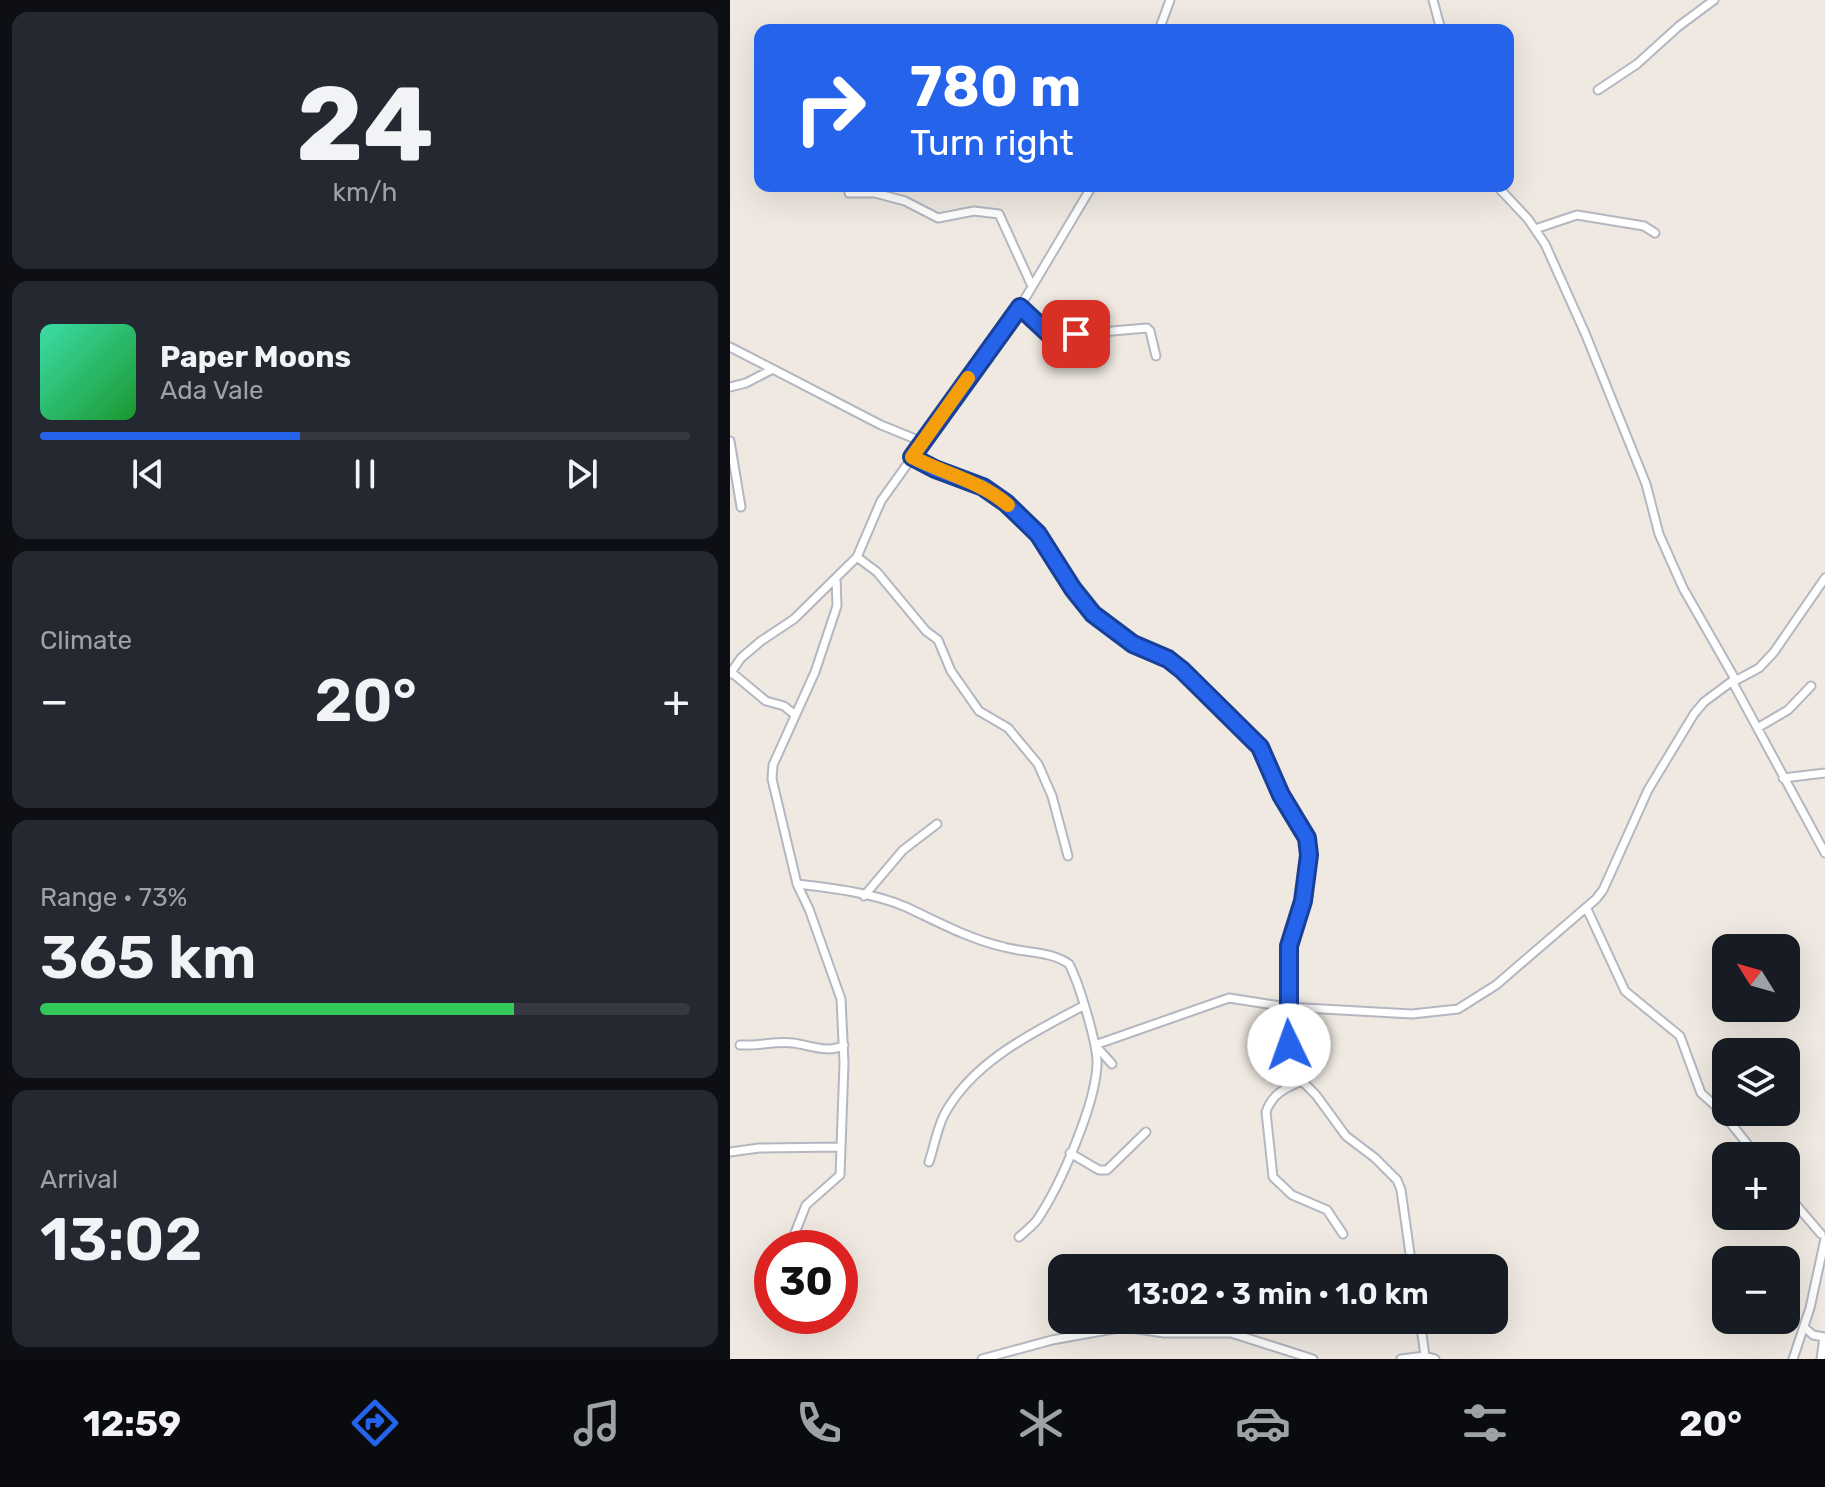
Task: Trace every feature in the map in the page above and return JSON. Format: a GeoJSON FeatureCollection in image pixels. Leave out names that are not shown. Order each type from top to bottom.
{"type":"FeatureCollection","features":[{"type":"Feature","properties":{"kind":"street"},"geometry":{"type":"LineString","coordinates":[[1161,24],[1170,0]]}},
{"type":"Feature","properties":{"kind":"street"},"geometry":{"type":"LineString","coordinates":[[1433,0],[1439,24]]}},
{"type":"Feature","properties":{"kind":"street"},"geometry":{"type":"LineString","coordinates":[[1598,90],[1637,64],[1714,0]]}},
{"type":"Feature","properties":{"kind":"street"},"geometry":{"type":"LineString","coordinates":[[794,714],[784,706],[766,701],[731,673],[741,658],[794,619],[857,557],[881,501],[1020,307],[1088,192]]}},
{"type":"Feature","properties":{"kind":"street"},"geometry":{"type":"LineString","coordinates":[[1502,192],[1545,244],[1606,384],[1683,588],[1825,853]]}},
{"type":"Feature","properties":{"kind":"street"},"geometry":{"type":"LineString","coordinates":[[849,193],[875,193],[905,201],[938,218],[974,211],[999,214],[1031,278],[1032,286]]}},
{"type":"Feature","properties":{"kind":"street"},"geometry":{"type":"LineString","coordinates":[[1535,229],[1577,215],[1644,226],[1655,233]]}},
{"type":"Feature","properties":{"kind":"street"},"geometry":{"type":"LineString","coordinates":[[1020,307],[1054,336],[1147,328],[1156,356]]}},
{"type":"Feature","properties":{"kind":"street"},"geometry":{"type":"LineString","coordinates":[[730,347],[881,425],[923,442]]}},
{"type":"Feature","properties":{"kind":"street"},"geometry":{"type":"LineString","coordinates":[[730,387],[754,380],[771,370]]}},
{"type":"Feature","properties":{"kind":"street"},"geometry":{"type":"LineString","coordinates":[[730,441],[741,507]]}},
{"type":"Feature","properties":{"kind":"street"},"geometry":{"type":"LineString","coordinates":[[912,457],[983,487],[1006,503],[1038,534],[1093,614],[1133,644],[1168,659],[1182,670],[1260,747],[1281,795],[1307,838],[1308,876],[1289,946],[1289,1045],[1302,1081],[1346,1136],[1397,1180],[1410,1254]]}},
{"type":"Feature","properties":{"kind":"street"},"geometry":{"type":"LineString","coordinates":[[857,557],[877,572],[926,631],[938,640],[951,671],[979,711],[1008,728],[1038,764],[1052,796],[1068,856]]}},
{"type":"Feature","properties":{"kind":"street"},"geometry":{"type":"LineString","coordinates":[[796,1230],[806,1205],[840,1175],[844,1045],[841,999],[835,976],[797,884],[772,779],[773,765],[815,672],[837,606],[836,578]]}},
{"type":"Feature","properties":{"kind":"street"},"geometry":{"type":"LineString","coordinates":[[1095,1045],[1229,998],[1287,1007],[1412,1014],[1458,1009],[1496,985],[1587,909],[1603,890],[1648,790],[1694,714],[1704,702],[1759,668],[1790,631],[1825,578]]}},
{"type":"Feature","properties":{"kind":"street"},"geometry":{"type":"LineString","coordinates":[[1759,727],[1788,710],[1811,686]]}},
{"type":"Feature","properties":{"kind":"street"},"geometry":{"type":"LineString","coordinates":[[1783,778],[1825,773]]}},
{"type":"Feature","properties":{"kind":"street"},"geometry":{"type":"LineString","coordinates":[[864,896],[903,850],[937,824]]}},
{"type":"Feature","properties":{"kind":"street"},"geometry":{"type":"LineString","coordinates":[[797,884],[840,889],[904,906],[939,925],[1005,948],[1064,961],[1075,977],[1095,1045],[1097,1064],[1093,1090],[1087,1115],[1036,1221],[1019,1237]]}},
{"type":"Feature","properties":{"kind":"street"},"geometry":{"type":"LineString","coordinates":[[1587,909],[1625,991],[1680,1036],[1701,1093],[1720,1110],[1746,1142]]}},
{"type":"Feature","properties":{"kind":"street"},"geometry":{"type":"LineString","coordinates":[[929,1162],[944,1115],[975,1073],[1036,1031],[1083,1006]]}},
{"type":"Feature","properties":{"kind":"street"},"geometry":{"type":"LineString","coordinates":[[740,1045],[790,1043],[824,1049],[844,1045]]}},
{"type":"Feature","properties":{"kind":"street"},"geometry":{"type":"LineString","coordinates":[[1095,1045],[1112,1064]]}},
{"type":"Feature","properties":{"kind":"street"},"geometry":{"type":"LineString","coordinates":[[1302,1081],[1280,1092],[1269,1103],[1266,1112],[1273,1177],[1292,1195],[1327,1210],[1343,1234]]}},
{"type":"Feature","properties":{"kind":"street"},"geometry":{"type":"LineString","coordinates":[[1070,1153],[1099,1170],[1107,1170],[1146,1132]]}},
{"type":"Feature","properties":{"kind":"street"},"geometry":{"type":"LineString","coordinates":[[730,1152],[759,1148],[839,1147]]}},
{"type":"Feature","properties":{"kind":"street"},"geometry":{"type":"LineString","coordinates":[[1793,1359],[1804,1327],[1824,1234],[1800,1208]]}},
{"type":"Feature","properties":{"kind":"street"},"geometry":{"type":"LineString","coordinates":[[982,1359],[1052,1340],[1124,1327],[1164,1333],[1231,1333],[1313,1359]]}},
{"type":"Feature","properties":{"kind":"street"},"geometry":{"type":"LineString","coordinates":[[1804,1327],[1813,1335],[1824,1337],[1821,1359]]}},
{"type":"Feature","properties":{"kind":"street"},"geometry":{"type":"LineString","coordinates":[[1422,1334],[1425,1356]]}},
{"type":"Feature","properties":{"kind":"street"},"geometry":{"type":"LineString","coordinates":[[1401,1359],[1425,1356],[1435,1359]]}},
{"type":"Feature","properties":{"kind":"slow traffic"},"geometry":{"type":"LineString","coordinates":[[968,378],[912,457],[983,487],[1008,505]]}},
{"type":"Feature","properties":{"kind":"route"},"geometry":{"type":"LineString","coordinates":[[1076,334],[1049,334],[1020,307],[912,457],[983,487],[1006,503],[1051,550],[1073,589],[1093,614],[1133,644],[1168,659],[1182,670],[1260,747],[1281,795],[1307,838],[1309,855],[1303,901],[1289,946],[1289,1045]]}}]}
